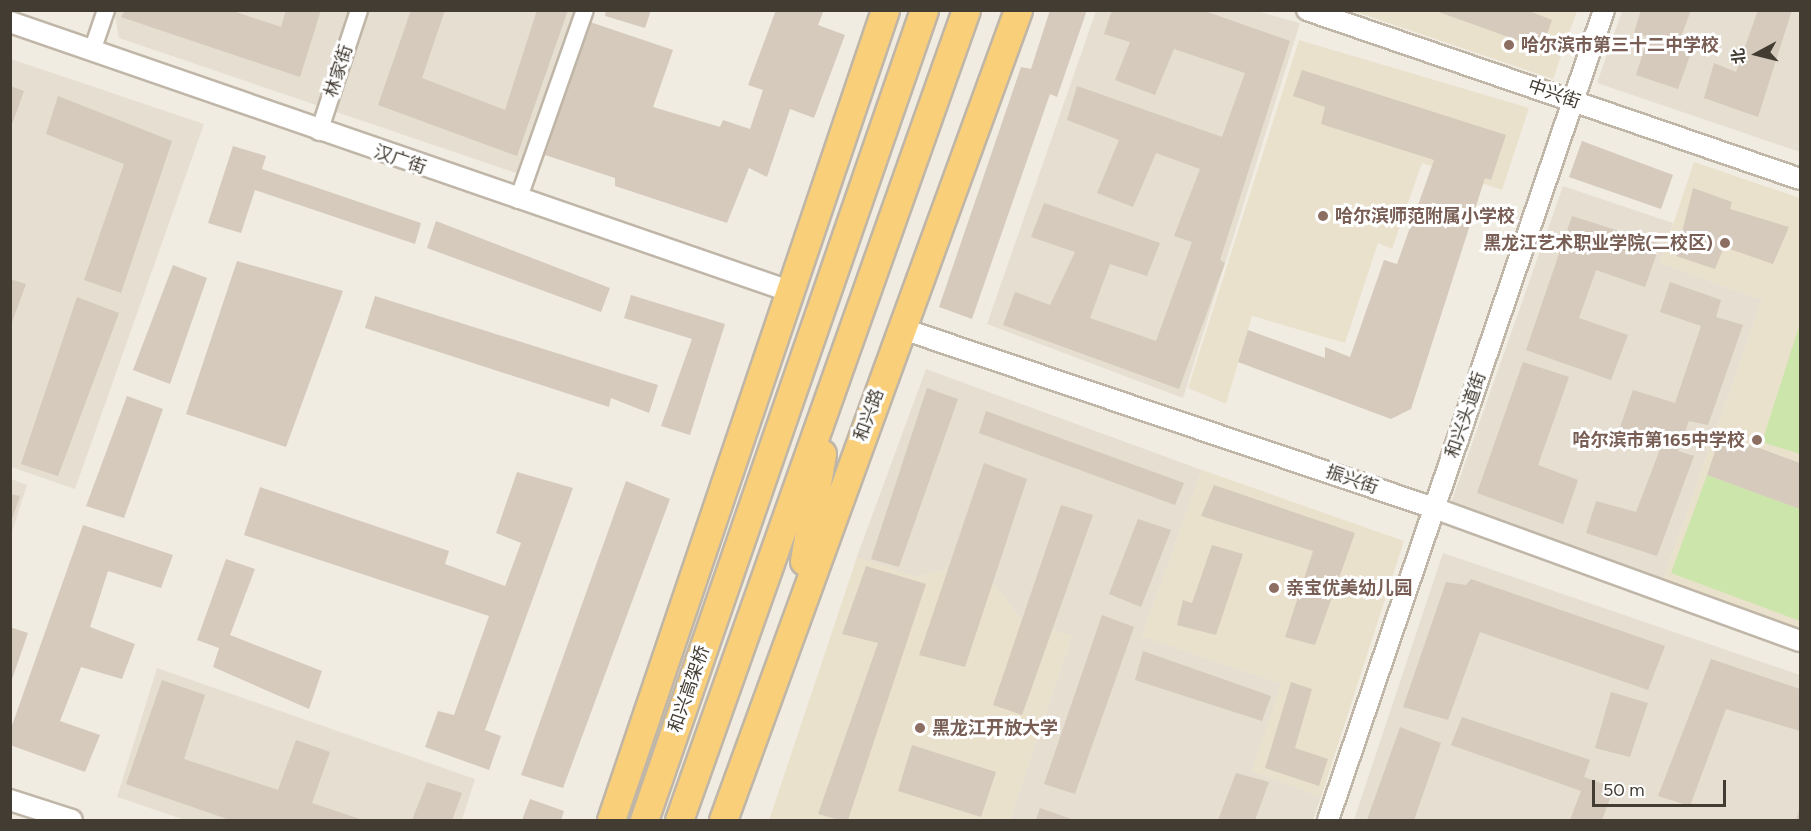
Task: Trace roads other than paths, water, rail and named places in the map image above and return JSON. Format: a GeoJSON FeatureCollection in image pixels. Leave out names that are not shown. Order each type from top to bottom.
{"type":"FeatureCollection","features":[{"type":"Feature","properties":{"kind":"highway"},"geometry":{"type":"LineString","coordinates":[[611,820],[763,379],[885,10]]}},
{"type":"Feature","properties":{"kind":"highway"},"geometry":{"type":"LineString","coordinates":[[735,558],[924,10]]}},
{"type":"Feature","properties":{"kind":"highway"},"geometry":{"type":"LineString","coordinates":[[793,630],[833,387],[966,10]]}},
{"type":"Feature","properties":{"kind":"highway","name":"和兴路"},"geometry":{"type":"LineString","coordinates":[[723,820],[900,328],[1018,10]]}},
{"type":"Feature","properties":{"kind":"highway"},"geometry":{"type":"LineString","coordinates":[[735,558],[763,379]]}},
{"type":"Feature","properties":{"kind":"highway","name":"和兴高架桥"},"geometry":{"type":"LineString","coordinates":[[679,820],[833,387]]}},
{"type":"Feature","properties":{"kind":"highway","name":"和兴高架桥"},"geometry":{"type":"LineString","coordinates":[[644,820],[735,558]]}},
{"type":"Feature","properties":{"kind":"street"},"geometry":{"type":"LineString","coordinates":[[92,51],[106,10]]}},
{"type":"Feature","properties":{"kind":"street","name":"林家街"},"geometry":{"type":"LineString","coordinates":[[319,132],[359,10]]}},
{"type":"Feature","properties":{"kind":"street"},"geometry":{"type":"LineString","coordinates":[[518,200],[585,10]]}},
{"type":"Feature","properties":{"kind":"street","name":"中兴街"},"geometry":{"type":"LineString","coordinates":[[1307,10],[1800,179]]}},
{"type":"Feature","properties":{"kind":"street","name":"和兴头道街"},"geometry":{"type":"LineString","coordinates":[[1328,820],[1604,10]]}},
{"type":"Feature","properties":{"kind":"street","name":"汉广街"},"geometry":{"type":"LineString","coordinates":[[10,22],[319,132],[792,292]]}},
{"type":"Feature","properties":{"kind":"street","name":"振兴街"},"geometry":{"type":"LineString","coordinates":[[900,328],[1434,508],[1800,641]]}},
{"type":"Feature","properties":{"kind":"street"},"geometry":{"type":"LineString","coordinates":[[10,800],[47,816],[72,820]]}},
{"type":"Feature","properties":{"kind":"place","name":"哈尔滨市第三十二中学校"},"geometry":{"type":"Point","coordinates":[1509,45]}},
{"type":"Feature","properties":{"kind":"place","name":"哈尔滨师范附属小学校"},"geometry":{"type":"Point","coordinates":[1323,216]}},
{"type":"Feature","properties":{"kind":"place","name":"黑龙江艺术职业学院(二校区)"},"geometry":{"type":"Point","coordinates":[1725,243]}},
{"type":"Feature","properties":{"kind":"place","name":"哈尔滨市第165中学校"},"geometry":{"type":"Point","coordinates":[1757,440]}},
{"type":"Feature","properties":{"kind":"place","name":"亲宝优美幼儿园"},"geometry":{"type":"Point","coordinates":[1274,588]}},
{"type":"Feature","properties":{"kind":"place","name":"黑龙江开放大学"},"geometry":{"type":"Point","coordinates":[920,728]}}]}
